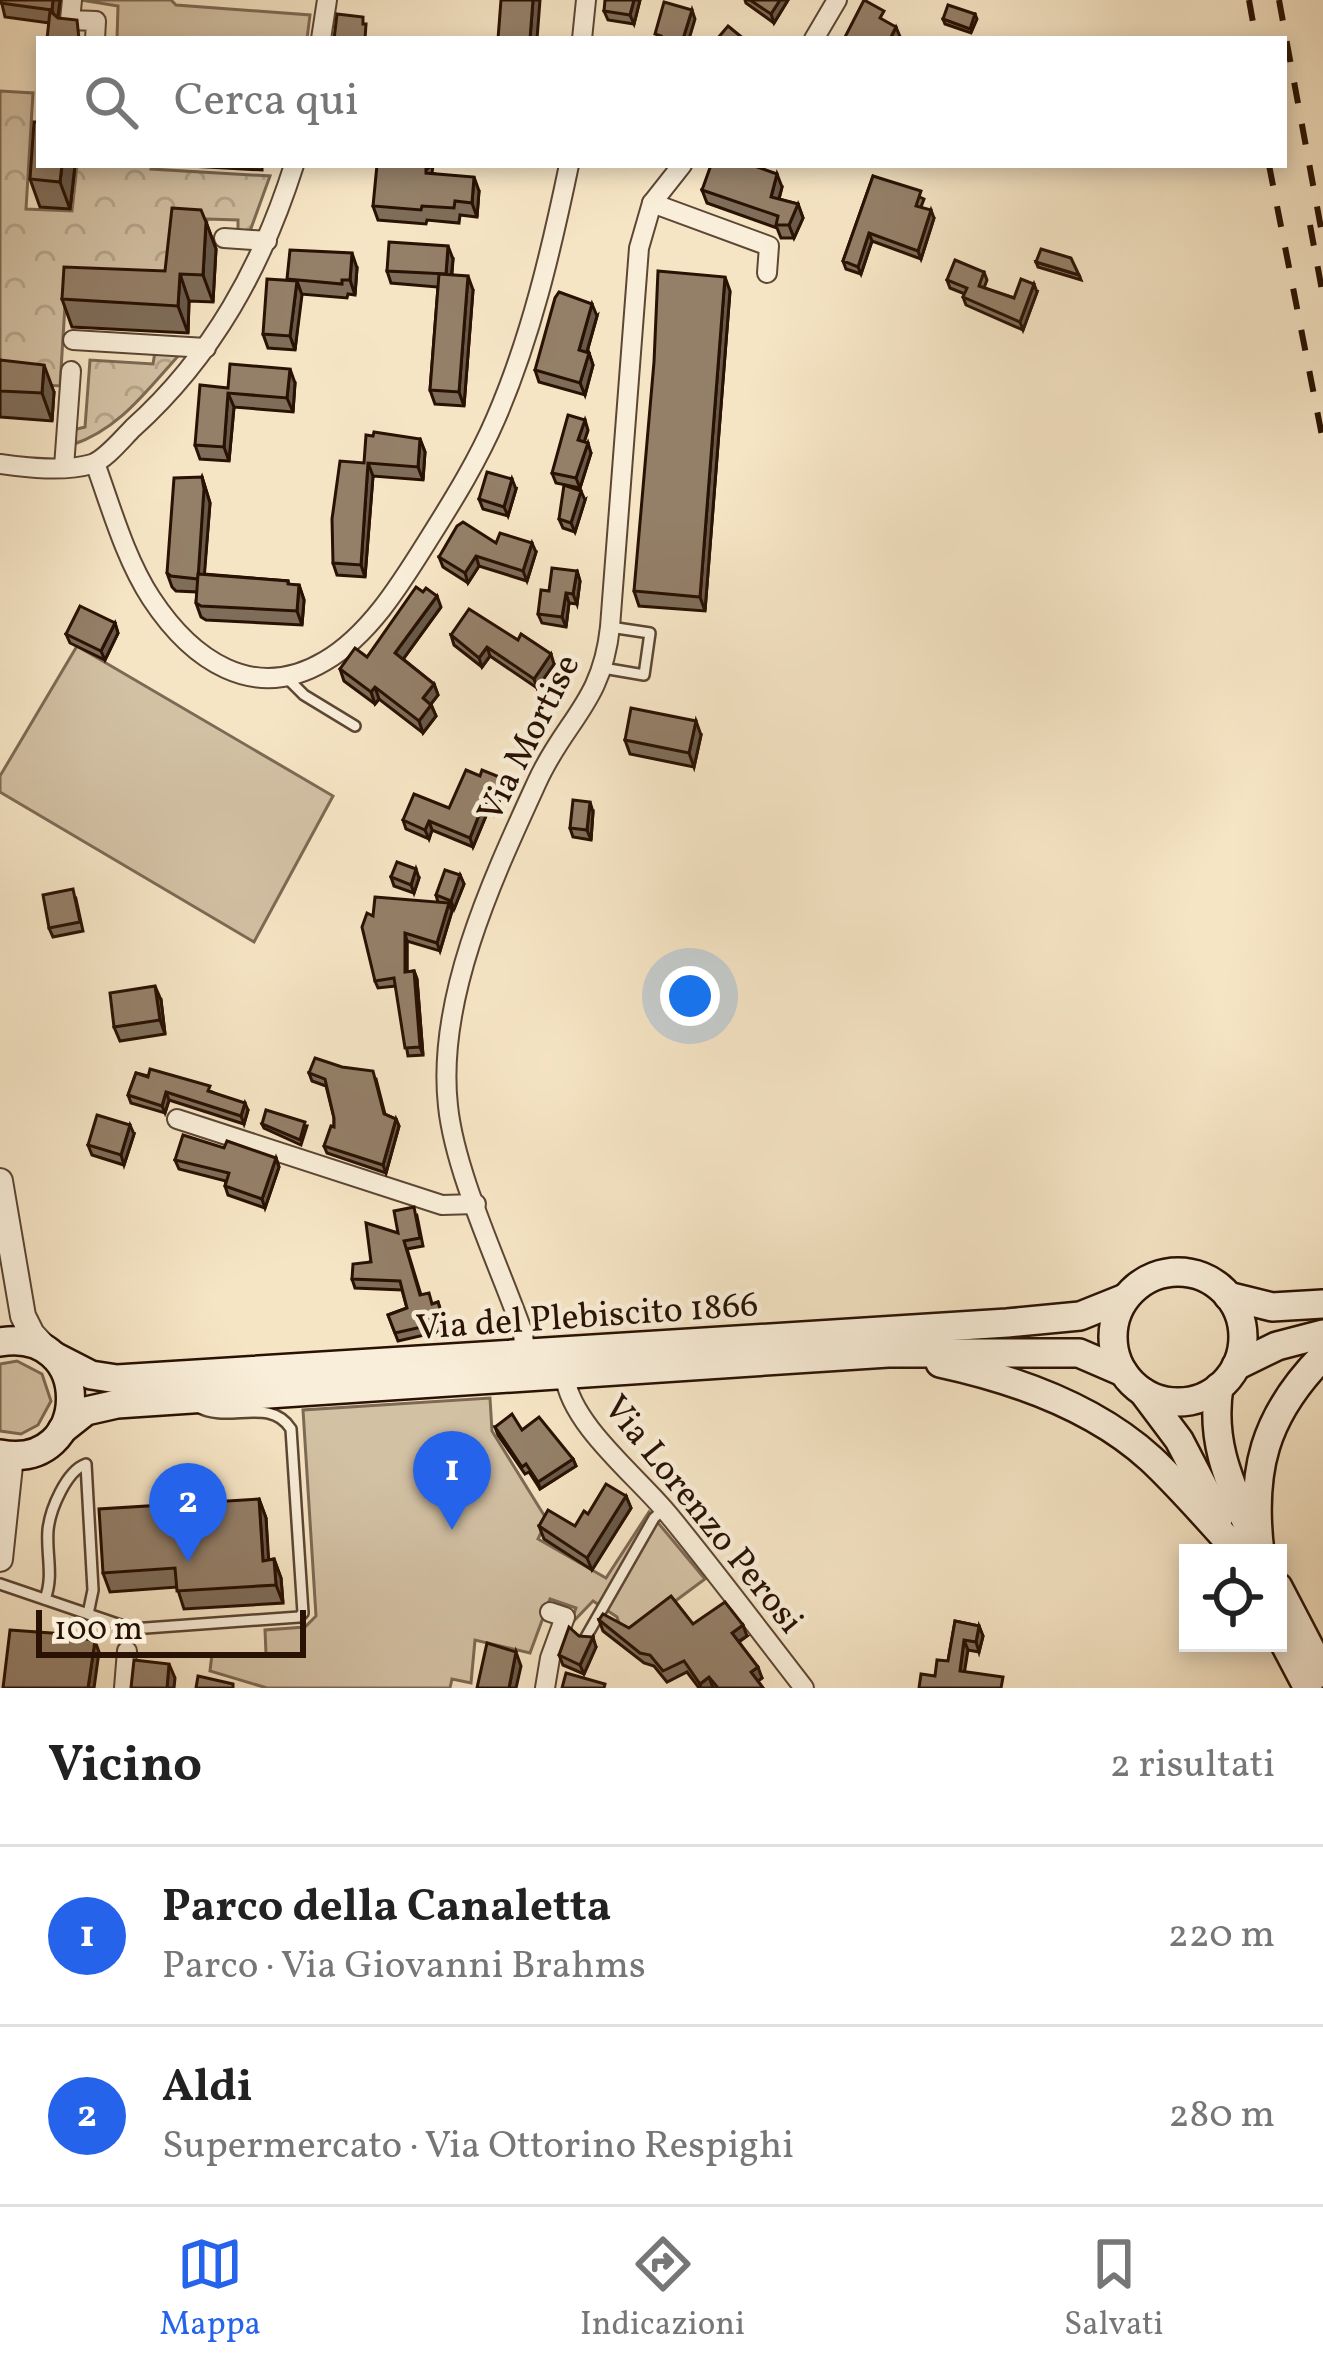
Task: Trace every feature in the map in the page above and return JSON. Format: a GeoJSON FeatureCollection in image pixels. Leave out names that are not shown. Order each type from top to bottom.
{"type":"FeatureCollection","features":[{"type":"Feature","properties":{"kind":"main road"},"geometry":{"type":"LineString","coordinates":[[1240,1544],[1179,1440],[1133,1382],[1113,1342],[1114,1327],[1125,1298],[1144,1281],[1174,1272],[1204,1277],[1228,1296],[1272,1307],[1323,1304]]}},
{"type":"Feature","properties":{"kind":"main road"},"geometry":{"type":"LineString","coordinates":[[1228,1296],[1242,1330],[1215,1430],[1242,1544]]}},
{"type":"Feature","properties":{"kind":"main road","name":"Via del Plebiscito 1866"},"geometry":{"type":"LineString","coordinates":[[0,1342],[20,1340],[91,1375],[117,1379],[1080,1316],[1125,1298]]}},
{"type":"Feature","properties":{"kind":"main road"},"geometry":{"type":"LineString","coordinates":[[1133,1382],[1174,1402],[1190,1401],[1277,1346],[1323,1334]]}},
{"type":"Feature","properties":{"kind":"main road"},"geometry":{"type":"LineString","coordinates":[[51,1353],[70,1384],[72,1400],[62,1430]]}},
{"type":"Feature","properties":{"kind":"main road","name":"Via del Plebiscito 1866"},"geometry":{"type":"LineString","coordinates":[[6,1455],[39,1450],[76,1417],[100,1406],[889,1353],[1079,1353],[1133,1382]]}},
{"type":"Feature","properties":{"kind":"main road"},"geometry":{"type":"LineString","coordinates":[[889,1353],[1005,1378],[1087,1415],[1148,1456],[1237,1544]]}},
{"type":"Feature","properties":{"kind":"main road"},"geometry":{"type":"LineString","coordinates":[[1246,1544],[1267,1437],[1283,1404],[1323,1356]]}},
{"type":"Feature","properties":{"kind":"main road"},"geometry":{"type":"LineString","coordinates":[[1287,1604],[1323,1673]]}},
{"type":"Feature","properties":{"kind":"main road"},"geometry":{"type":"LineString","coordinates":[[1287,1649],[1307,1688]]}},
{"type":"Feature","properties":{"kind":"street"},"geometry":{"type":"LineString","coordinates":[[72,0],[70,20],[96,21],[94,36]]}},
{"type":"Feature","properties":{"kind":"street"},"geometry":{"type":"LineString","coordinates":[[321,36],[327,0]]}},
{"type":"Feature","properties":{"kind":"street"},"geometry":{"type":"LineString","coordinates":[[582,36],[586,0]]}},
{"type":"Feature","properties":{"kind":"street"},"geometry":{"type":"LineString","coordinates":[[816,36],[837,0]]}},
{"type":"Feature","properties":{"kind":"street"},"geometry":{"type":"LineString","coordinates":[[0,464],[95,464],[141,422],[206,348],[236,304],[267,241],[293,168]]}},
{"type":"Feature","properties":{"kind":"street"},"geometry":{"type":"LineString","coordinates":[[95,464],[149,596],[210,663],[231,674],[262,678],[326,661],[362,630],[404,579],[460,489],[496,419],[546,273],[567,168]]}},
{"type":"Feature","properties":{"kind":"street","name":"Via Mortise"},"geometry":{"type":"LineString","coordinates":[[525,1354],[523,1333],[448,1110],[446,1067],[469,951],[500,862],[541,772],[597,687],[603,668],[639,248],[652,203],[680,168]]}},
{"type":"Feature","properties":{"kind":"street"},"geometry":{"type":"LineString","coordinates":[[652,203],[769,246],[767,273]]}},
{"type":"Feature","properties":{"kind":"street"},"geometry":{"type":"LineString","coordinates":[[224,238],[267,241]]}},
{"type":"Feature","properties":{"kind":"street"},"geometry":{"type":"LineString","coordinates":[[73,340],[206,348]]}},
{"type":"Feature","properties":{"kind":"street"},"geometry":{"type":"LineString","coordinates":[[64,466],[71,371]]}},
{"type":"Feature","properties":{"kind":"street"},"geometry":{"type":"LineString","coordinates":[[177,1119],[442,1205],[476,1204]]}},
{"type":"Feature","properties":{"kind":"street"},"geometry":{"type":"LineString","coordinates":[[0,1181],[23,1316],[32,1334],[51,1353]]}},
{"type":"Feature","properties":{"kind":"street","name":"Via Lorenzo Perosi"},"geometry":{"type":"LineString","coordinates":[[565,1376],[570,1399],[584,1419],[664,1509],[805,1688]]}},
{"type":"Feature","properties":{"kind":"street"},"geometry":{"type":"LineString","coordinates":[[0,1558],[6,1455]]}},
{"type":"Feature","properties":{"kind":"street"},"geometry":{"type":"LineString","coordinates":[[545,1688],[565,1617],[550,1612]]}},
{"type":"Feature","properties":{"kind":"street"},"geometry":{"type":"LineString","coordinates":[[124,1688],[127,1651]]}},
{"type":"Feature","properties":{"kind":"lane"},"geometry":{"type":"LineString","coordinates":[[603,668],[644,675],[650,633],[610,627]]}},
{"type":"Feature","properties":{"kind":"lane"},"geometry":{"type":"LineString","coordinates":[[284,675],[304,695],[356,726]]}},
{"type":"Feature","properties":{"kind":"lane"},"geometry":{"type":"LineString","coordinates":[[0,1584],[132,1629],[298,1617],[305,1609],[294,1448],[286,1422],[269,1412],[212,1415],[188,1401]]}},
{"type":"Feature","properties":{"kind":"lane"},"geometry":{"type":"LineString","coordinates":[[45,1599],[51,1584],[50,1523],[70,1475],[86,1464],[93,1591],[88,1614]]}},
{"type":"Feature","properties":{"kind":"lane"},"geometry":{"type":"LineString","coordinates":[[586,1637],[654,1518],[664,1509]]}},
{"type":"Feature","properties":{"kind":"lane"},"geometry":{"type":"LineString","coordinates":[[127,1651],[132,1629]]}},
{"type":"Feature","properties":{"kind":"green space"},"geometry":{"type":"Polygon","coordinates":[[[81,0],[171,0],[176,5],[310,15],[307,36],[117,36],[118,6],[81,0]]]}},
{"type":"Feature","properties":{"kind":"green space"},"geometry":{"type":"Polygon","coordinates":[[[0,91],[33,93],[26,209],[72,211],[77,168],[270,176],[249,234],[238,234],[238,220],[207,219],[206,233],[172,295],[66,289],[60,386],[0,382],[0,91]]]}},
{"type":"Feature","properties":{"kind":"green space"},"geometry":{"type":"Polygon","coordinates":[[[155,352],[180,354],[119,419],[72,445],[73,430],[85,427],[90,360],[153,364],[155,352]]]}},
{"type":"Feature","properties":{"kind":"green space"},"geometry":{"type":"Polygon","coordinates":[[[77,646],[333,796],[254,942],[0,792],[0,776],[77,646]]]}},
{"type":"Feature","properties":{"kind":"green space"},"geometry":{"type":"Polygon","coordinates":[[[17,1361],[42,1374],[51,1401],[38,1425],[21,1434],[0,1431],[0,1364],[17,1361]]]}},
{"type":"Feature","properties":{"kind":"green space"},"geometry":{"type":"Polygon","coordinates":[[[490,1398],[492,1431],[547,1520],[538,1539],[606,1578],[649,1512],[705,1579],[624,1639],[617,1617],[593,1601],[570,1625],[576,1608],[550,1599],[530,1653],[475,1640],[471,1683],[452,1679],[450,1688],[267,1688],[210,1671],[212,1654],[266,1654],[265,1630],[305,1627],[316,1616],[303,1410],[490,1398]]]}},
{"type":"Feature","properties":{"kind":"building"},"geometry":{"type":"Polygon","coordinates":[[[1,0],[53,0],[52,10],[1,0]]]}},
{"type":"Feature","properties":{"kind":"building"},"geometry":{"type":"Polygon","coordinates":[[[501,0],[533,0],[530,36],[498,36],[501,0]]]}},
{"type":"Feature","properties":{"kind":"building"},"geometry":{"type":"Polygon","coordinates":[[[605,0],[634,0],[630,15],[604,11],[605,0]]]}},
{"type":"Feature","properties":{"kind":"building"},"geometry":{"type":"Polygon","coordinates":[[[750,0],[780,0],[771,14],[750,0]]]}},
{"type":"Feature","properties":{"kind":"building"},"geometry":{"type":"Polygon","coordinates":[[[864,0],[884,11],[880,18],[896,27],[892,36],[846,36],[864,0]]]}},
{"type":"Feature","properties":{"kind":"building"},"geometry":{"type":"Polygon","coordinates":[[[664,2],[692,10],[684,36],[655,34],[664,2]]]}},
{"type":"Feature","properties":{"kind":"building"},"geometry":{"type":"Polygon","coordinates":[[[948,5],[975,14],[970,29],[943,19],[948,5]]]}},
{"type":"Feature","properties":{"kind":"building"},"geometry":{"type":"Polygon","coordinates":[[[50,11],[58,18],[77,20],[79,36],[47,36],[50,11]]]}},
{"type":"Feature","properties":{"kind":"building"},"geometry":{"type":"Polygon","coordinates":[[[337,14],[363,17],[365,36],[334,36],[337,14]]]}},
{"type":"Feature","properties":{"kind":"building"},"geometry":{"type":"Polygon","coordinates":[[[728,26],[740,36],[720,36],[728,26]]]}},
{"type":"Feature","properties":{"kind":"building"},"geometry":{"type":"Polygon","coordinates":[[[36,122],[36,168],[62,168],[60,182],[30,179],[36,122]]]}},
{"type":"Feature","properties":{"kind":"building"},"geometry":{"type":"Polygon","coordinates":[[[377,168],[426,168],[426,173],[474,177],[472,203],[455,201],[454,208],[422,206],[421,210],[373,206],[377,168]]]}},
{"type":"Feature","properties":{"kind":"building"},"geometry":{"type":"Polygon","coordinates":[[[710,168],[760,168],[777,174],[771,197],[798,204],[789,225],[776,225],[778,216],[702,190],[710,168]]]}},
{"type":"Feature","properties":{"kind":"building"},"geometry":{"type":"Polygon","coordinates":[[[873,176],[921,191],[916,206],[931,210],[918,251],[869,233],[858,267],[843,261],[873,176]]]}},
{"type":"Feature","properties":{"kind":"building"},"geometry":{"type":"Polygon","coordinates":[[[172,208],[201,210],[206,222],[203,275],[180,274],[178,306],[62,299],[64,267],[165,271],[172,208]]]}},
{"type":"Feature","properties":{"kind":"building"},"geometry":{"type":"Polygon","coordinates":[[[389,242],[448,246],[446,274],[387,271],[389,242]]]}},
{"type":"Feature","properties":{"kind":"building"},"geometry":{"type":"Polygon","coordinates":[[[1041,249],[1071,258],[1079,275],[1036,262],[1041,249]]]}},
{"type":"Feature","properties":{"kind":"building"},"geometry":{"type":"Polygon","coordinates":[[[290,250],[352,253],[350,280],[342,284],[287,279],[290,250]]]}},
{"type":"Feature","properties":{"kind":"building"},"geometry":{"type":"Polygon","coordinates":[[[955,260],[984,272],[979,286],[1014,298],[1021,279],[1034,284],[1020,322],[963,297],[967,288],[947,280],[955,260]]]}},
{"type":"Feature","properties":{"kind":"building"},"geometry":{"type":"Polygon","coordinates":[[[658,271],[725,277],[700,597],[634,591],[658,271]]]}},
{"type":"Feature","properties":{"kind":"building"},"geometry":{"type":"Polygon","coordinates":[[[439,274],[468,276],[459,392],[430,390],[439,274]]]}},
{"type":"Feature","properties":{"kind":"building"},"geometry":{"type":"Polygon","coordinates":[[[267,279],[297,281],[290,336],[263,334],[267,279]]]}},
{"type":"Feature","properties":{"kind":"building"},"geometry":{"type":"Polygon","coordinates":[[[559,292],[592,304],[579,350],[589,353],[580,383],[535,370],[559,292]]]}},
{"type":"Feature","properties":{"kind":"building"},"geometry":{"type":"Polygon","coordinates":[[[0,360],[44,365],[42,393],[0,391],[0,360]]]}},
{"type":"Feature","properties":{"kind":"building"},"geometry":{"type":"Polygon","coordinates":[[[230,364],[290,369],[287,398],[228,393],[224,447],[195,445],[200,385],[228,388],[230,364]]]}},
{"type":"Feature","properties":{"kind":"building"},"geometry":{"type":"Polygon","coordinates":[[[568,415],[585,420],[578,440],[588,443],[576,478],[552,473],[568,415]]]}},
{"type":"Feature","properties":{"kind":"building"},"geometry":{"type":"Polygon","coordinates":[[[366,435],[420,439],[418,467],[368,463],[361,565],[333,563],[332,519],[340,461],[364,463],[366,435]]]}},
{"type":"Feature","properties":{"kind":"building"},"geometry":{"type":"Polygon","coordinates":[[[487,472],[512,479],[504,507],[479,499],[487,472]]]}},
{"type":"Feature","properties":{"kind":"building"},"geometry":{"type":"Polygon","coordinates":[[[202,477],[198,579],[171,576],[167,573],[174,478],[202,477]]]}},
{"type":"Feature","properties":{"kind":"building"},"geometry":{"type":"Polygon","coordinates":[[[564,485],[581,491],[571,523],[559,519],[564,485]]]}},
{"type":"Feature","properties":{"kind":"building"},"geometry":{"type":"Polygon","coordinates":[[[463,522],[496,543],[500,533],[532,543],[523,571],[476,556],[465,573],[439,557],[463,522]]]}},
{"type":"Feature","properties":{"kind":"building"},"geometry":{"type":"Polygon","coordinates":[[[552,568],[577,571],[573,594],[566,593],[562,617],[538,614],[541,590],[549,591],[552,568]]]}},
{"type":"Feature","properties":{"kind":"building"},"geometry":{"type":"Polygon","coordinates":[[[198,574],[299,585],[297,611],[201,606],[196,603],[198,574]]]}},
{"type":"Feature","properties":{"kind":"building"},"geometry":{"type":"Polygon","coordinates":[[[416,587],[437,596],[395,653],[434,684],[423,698],[431,705],[419,721],[375,687],[371,692],[340,669],[355,648],[367,657],[416,587]]]}},
{"type":"Feature","properties":{"kind":"building"},"geometry":{"type":"Polygon","coordinates":[[[80,606],[115,623],[101,651],[66,634],[80,606]]]}},
{"type":"Feature","properties":{"kind":"building"},"geometry":{"type":"Polygon","coordinates":[[[469,609],[518,640],[521,634],[551,654],[534,679],[487,647],[479,658],[451,635],[469,609]]]}},
{"type":"Feature","properties":{"kind":"building"},"geometry":{"type":"Polygon","coordinates":[[[631,708],[696,721],[689,753],[625,740],[631,708]]]}},
{"type":"Feature","properties":{"kind":"building"},"geometry":{"type":"Polygon","coordinates":[[[466,770],[502,778],[490,804],[484,802],[470,838],[429,821],[425,830],[403,820],[414,794],[449,808],[466,770]]]}},
{"type":"Feature","properties":{"kind":"building"},"geometry":{"type":"Polygon","coordinates":[[[573,800],[590,802],[587,830],[570,828],[573,800]]]}},
{"type":"Feature","properties":{"kind":"building"},"geometry":{"type":"Polygon","coordinates":[[[397,862],[416,869],[411,885],[391,877],[397,862]]]}},
{"type":"Feature","properties":{"kind":"building"},"geometry":{"type":"Polygon","coordinates":[[[445,870],[460,875],[451,901],[436,895],[445,870]]]}},
{"type":"Feature","properties":{"kind":"building"},"geometry":{"type":"Polygon","coordinates":[[[73,889],[80,922],[49,928],[43,895],[73,889]]]}},
{"type":"Feature","properties":{"kind":"building"},"geometry":{"type":"Polygon","coordinates":[[[375,897],[449,903],[437,943],[405,933],[405,972],[414,971],[420,1047],[405,1048],[394,978],[375,981],[362,927],[367,913],[373,916],[375,897]]]}},
{"type":"Feature","properties":{"kind":"building"},"geometry":{"type":"Polygon","coordinates":[[[155,986],[160,1020],[114,1027],[110,993],[155,986]]]}},
{"type":"Feature","properties":{"kind":"building"},"geometry":{"type":"Polygon","coordinates":[[[315,1058],[373,1071],[384,1114],[396,1119],[383,1165],[324,1146],[334,1118],[325,1079],[309,1073],[315,1058]]]}},
{"type":"Feature","properties":{"kind":"building"},"geometry":{"type":"Polygon","coordinates":[[[150,1069],[210,1086],[208,1091],[245,1103],[241,1116],[166,1092],[162,1106],[128,1095],[136,1073],[148,1077],[150,1069]]]}},
{"type":"Feature","properties":{"kind":"building"},"geometry":{"type":"Polygon","coordinates":[[[266,1110],[305,1122],[300,1140],[262,1124],[266,1110]]]}},
{"type":"Feature","properties":{"kind":"building"},"geometry":{"type":"Polygon","coordinates":[[[97,1115],[130,1125],[121,1155],[88,1145],[97,1115]]]}},
{"type":"Feature","properties":{"kind":"building"},"geometry":{"type":"Polygon","coordinates":[[[183,1135],[224,1148],[227,1141],[276,1158],[262,1199],[225,1186],[229,1173],[175,1160],[183,1135]]]}},
{"type":"Feature","properties":{"kind":"building"},"geometry":{"type":"Polygon","coordinates":[[[414,1207],[420,1238],[404,1241],[420,1295],[429,1293],[432,1304],[438,1302],[444,1322],[395,1333],[388,1315],[407,1308],[400,1281],[352,1279],[353,1264],[371,1262],[366,1223],[398,1233],[394,1211],[414,1207]]]}},
{"type":"Feature","properties":{"kind":"building"},"geometry":{"type":"Polygon","coordinates":[[[512,1414],[522,1430],[539,1417],[573,1459],[538,1482],[495,1427],[512,1414]]]}},
{"type":"Feature","properties":{"kind":"building"},"geometry":{"type":"Polygon","coordinates":[[[606,1484],[626,1496],[587,1558],[539,1526],[548,1510],[575,1526],[606,1484]]]}},
{"type":"Feature","properties":{"kind":"building"},"geometry":{"type":"Polygon","coordinates":[[[259,1499],[263,1561],[274,1559],[276,1585],[177,1591],[175,1568],[103,1573],[99,1509],[259,1499]]]}},
{"type":"Feature","properties":{"kind":"building"},"geometry":{"type":"Polygon","coordinates":[[[671,1596],[693,1624],[725,1602],[743,1625],[732,1633],[758,1667],[751,1672],[763,1688],[718,1688],[709,1677],[700,1684],[684,1661],[663,1671],[650,1655],[640,1653],[599,1620],[603,1614],[629,1628],[671,1596]]]}},
{"type":"Feature","properties":{"kind":"building"},"geometry":{"type":"Polygon","coordinates":[[[955,1621],[979,1626],[976,1642],[964,1640],[960,1671],[1003,1677],[1001,1688],[919,1688],[921,1674],[935,1676],[937,1660],[948,1661],[955,1621]]]}},
{"type":"Feature","properties":{"kind":"building"},"geometry":{"type":"Polygon","coordinates":[[[569,1627],[579,1636],[593,1637],[580,1665],[559,1655],[569,1627]]]}},
{"type":"Feature","properties":{"kind":"building"},"geometry":{"type":"Polygon","coordinates":[[[10,1630],[95,1641],[88,1688],[3,1688],[10,1630]]]}},
{"type":"Feature","properties":{"kind":"building"},"geometry":{"type":"Polygon","coordinates":[[[487,1643],[516,1652],[509,1688],[477,1688],[487,1643]]]}},
{"type":"Feature","properties":{"kind":"building"},"geometry":{"type":"Polygon","coordinates":[[[134,1660],[169,1664],[167,1688],[131,1688],[134,1660]]]}},
{"type":"Feature","properties":{"kind":"building"},"geometry":{"type":"Polygon","coordinates":[[[566,1673],[605,1684],[604,1688],[562,1688],[566,1673]]]}},
{"type":"Feature","properties":{"kind":"building"},"geometry":{"type":"Polygon","coordinates":[[[198,1676],[233,1684],[233,1688],[196,1688],[198,1676]]]}},
{"type":"Feature","properties":{"kind":"railway"},"geometry":{"type":"LineString","coordinates":[[1249,0],[1255,36]]}},
{"type":"Feature","properties":{"kind":"railway"},"geometry":{"type":"LineString","coordinates":[[1279,0],[1286,36]]}},
{"type":"Feature","properties":{"kind":"railway"},"geometry":{"type":"LineString","coordinates":[[1287,43],[1323,239]]}},
{"type":"Feature","properties":{"kind":"railway"},"geometry":{"type":"LineString","coordinates":[[1270,168],[1323,441]]}},
{"type":"Feature","properties":{"kind":"railway"},"geometry":{"type":"LineString","coordinates":[[1310,225],[1323,296]]}},
{"type":"Feature","properties":{"kind":"place","name":"Parco della Canaletta"},"geometry":{"type":"Point","coordinates":[452,1530]}},
{"type":"Feature","properties":{"kind":"place","name":"Aldi"},"geometry":{"type":"Point","coordinates":[188,1562]}}]}
